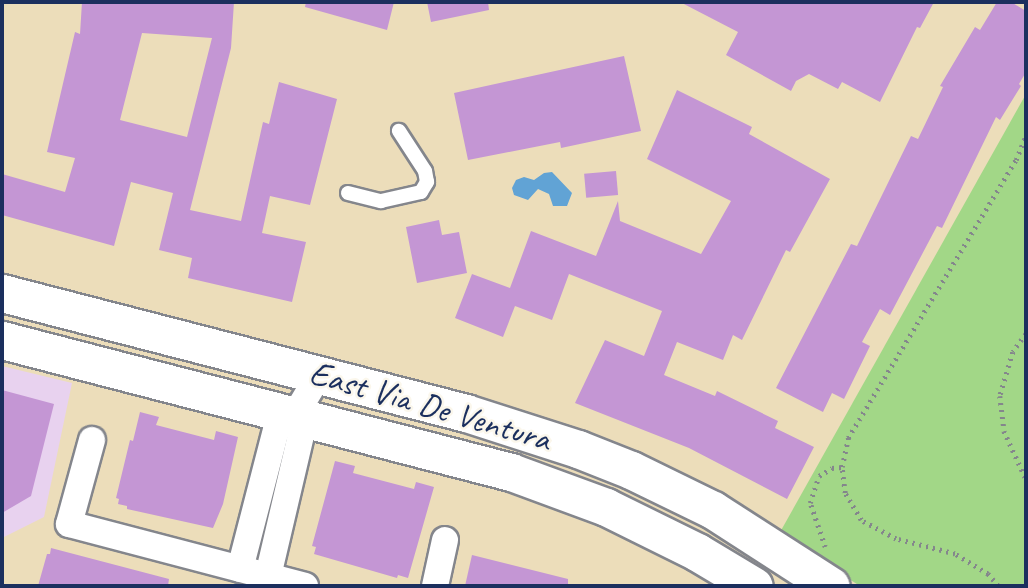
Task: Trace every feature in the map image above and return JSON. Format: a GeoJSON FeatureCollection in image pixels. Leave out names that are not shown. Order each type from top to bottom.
{"type":"FeatureCollection","features":[{"type":"Feature","properties":{"kind":"main road","name":"East Via De Ventura"},"geometry":{"type":"LineString","coordinates":[[2,293],[522,429],[631,470],[830,572]]}},
{"type":"Feature","properties":{"kind":"main road","name":"East Via De Ventura"},"geometry":{"type":"LineString","coordinates":[[2,340],[457,457],[554,486],[659,532],[754,586]]}},
{"type":"Feature","properties":{"kind":"street"},"geometry":{"type":"LineString","coordinates":[[240,569],[276,430],[295,415],[319,374]]}},
{"type":"Feature","properties":{"kind":"street"},"geometry":{"type":"LineString","coordinates":[[268,576],[301,435],[295,415]]}},
{"type":"Feature","properties":{"kind":"street"},"geometry":{"type":"LineString","coordinates":[[92,440],[69,524],[305,586]]}},
{"type":"Feature","properties":{"kind":"street"},"geometry":{"type":"LineString","coordinates":[[435,586],[445,540]]}},
{"type":"Feature","properties":{"kind":"lane"},"geometry":{"type":"LineString","coordinates":[[348,193],[381,201],[421,192],[427,182],[425,171],[399,131]]}},
{"type":"Feature","properties":{"kind":"path"},"geometry":{"type":"LineString","coordinates":[[998,586],[988,574],[956,554],[896,539],[861,520],[845,493],[842,467],[848,438],[1016,160],[1026,135]]}},
{"type":"Feature","properties":{"kind":"path"},"geometry":{"type":"LineString","coordinates":[[1026,334],[1013,352],[1000,396],[1004,431],[1026,479]]}},
{"type":"Feature","properties":{"kind":"path"},"geometry":{"type":"LineString","coordinates":[[830,572],[810,503],[819,476],[832,468],[842,467]]}},
{"type":"Feature","properties":{"kind":"shaded area"},"geometry":{"type":"Polygon","coordinates":[[[2,366],[72,383],[44,517],[2,538],[2,366]]]}},
{"type":"Feature","properties":{"kind":"green space"},"geometry":{"type":"Polygon","coordinates":[[[1026,94],[1026,586],[860,586],[779,534],[1026,94]]]}},
{"type":"Feature","properties":{"kind":"water"},"geometry":{"type":"Polygon","coordinates":[[[552,172],[572,193],[567,206],[553,206],[549,194],[538,189],[528,200],[514,195],[512,188],[516,180],[524,177],[534,180],[544,173],[552,172]]]}},
{"type":"Feature","properties":{"kind":"building"},"geometry":{"type":"Polygon","coordinates":[[[82,2],[234,2],[231,48],[190,210],[241,221],[263,122],[269,124],[279,82],[337,99],[310,205],[270,196],[262,233],[306,242],[292,302],[188,278],[192,258],[159,250],[173,193],[131,182],[114,246],[2,215],[2,174],[65,192],[75,158],[47,152],[75,32],[80,34],[82,2]],[[142,33],[120,120],[187,137],[212,38],[142,33]]]}},
{"type":"Feature","properties":{"kind":"building"},"geometry":{"type":"Polygon","coordinates":[[[306,2],[394,2],[387,30],[305,7],[306,2]]]}},
{"type":"Feature","properties":{"kind":"building"},"geometry":{"type":"Polygon","coordinates":[[[427,2],[488,2],[489,10],[431,22],[427,2]]]}},
{"type":"Feature","properties":{"kind":"building"},"geometry":{"type":"Polygon","coordinates":[[[680,2],[934,2],[920,28],[917,27],[880,102],[842,82],[838,89],[809,74],[796,81],[791,91],[726,55],[738,32],[680,2]]]}},
{"type":"Feature","properties":{"kind":"building"},"geometry":{"type":"Polygon","coordinates":[[[997,2],[1011,2],[1026,11],[1026,72],[1019,84],[1021,86],[1000,120],[996,117],[942,228],[937,226],[890,315],[880,309],[862,342],[870,346],[844,399],[832,393],[823,412],[776,388],[851,244],[857,246],[911,136],[918,139],[943,87],[940,86],[975,27],[980,30],[997,2]]]}},
{"type":"Feature","properties":{"kind":"building"},"geometry":{"type":"Polygon","coordinates":[[[624,56],[641,131],[561,148],[560,142],[468,160],[454,93],[624,56]]]}},
{"type":"Feature","properties":{"kind":"building"},"geometry":{"type":"Polygon","coordinates":[[[677,90],[752,127],[749,134],[830,179],[790,252],[786,250],[742,340],[733,335],[723,360],[677,342],[664,375],[715,396],[717,391],[778,421],[775,428],[814,447],[787,499],[689,448],[575,403],[605,340],[644,356],[662,311],[569,274],[552,320],[515,306],[503,337],[455,318],[472,274],[510,288],[531,231],[596,256],[618,201],[620,221],[701,254],[731,201],[647,159],[677,90]]]}},
{"type":"Feature","properties":{"kind":"building"},"geometry":{"type":"Polygon","coordinates":[[[616,171],[618,195],[586,198],[584,174],[616,171]]]}},
{"type":"Feature","properties":{"kind":"building"},"geometry":{"type":"Polygon","coordinates":[[[439,220],[442,235],[459,232],[467,273],[417,283],[406,227],[439,220]]]}},
{"type":"Feature","properties":{"kind":"building"},"geometry":{"type":"Polygon","coordinates":[[[2,390],[54,404],[31,496],[2,513],[2,390]]]}},
{"type":"Feature","properties":{"kind":"building"},"geometry":{"type":"Polygon","coordinates":[[[140,412],[159,417],[156,425],[214,440],[216,431],[238,437],[223,504],[213,528],[127,509],[127,506],[118,504],[119,499],[116,498],[130,440],[133,441],[140,412]]]}},
{"type":"Feature","properties":{"kind":"building"},"geometry":{"type":"Polygon","coordinates":[[[335,461],[355,466],[353,473],[414,489],[416,482],[434,487],[408,578],[398,575],[397,578],[314,554],[316,547],[312,546],[335,461]]]}},
{"type":"Feature","properties":{"kind":"building"},"geometry":{"type":"Polygon","coordinates":[[[51,548],[169,579],[168,586],[38,586],[51,548]]]}},
{"type":"Feature","properties":{"kind":"building"},"geometry":{"type":"Polygon","coordinates":[[[472,555],[568,579],[568,586],[465,586],[472,555]]]}}]}
